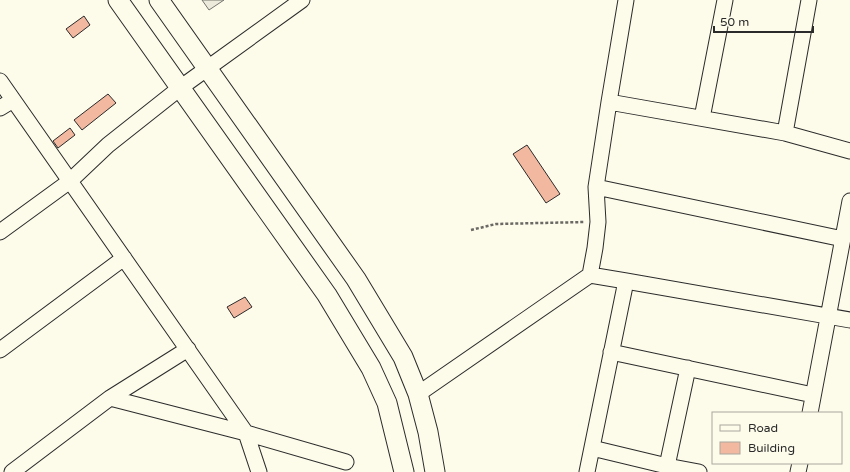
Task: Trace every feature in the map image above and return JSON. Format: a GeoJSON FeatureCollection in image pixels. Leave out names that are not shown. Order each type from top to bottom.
{"type":"FeatureCollection","features":[{"type":"Feature","properties":{"kind":"main road"},"geometry":{"type":"LineString","coordinates":[[118,0],[327,295],[371,368],[386,403],[404,472]]}},
{"type":"Feature","properties":{"kind":"main road"},"geometry":{"type":"LineString","coordinates":[[159,0],[356,278],[403,357],[418,394],[428,432],[435,472]]}},
{"type":"Feature","properties":{"kind":"street"},"geometry":{"type":"LineString","coordinates":[[0,232],[70,181],[108,145],[180,88],[302,0]]}},
{"type":"Feature","properties":{"kind":"street"},"geometry":{"type":"LineString","coordinates":[[590,275],[598,222],[596,187],[626,0]]}},
{"type":"Feature","properties":{"kind":"street"},"geometry":{"type":"LineString","coordinates":[[702,118],[725,0]]}},
{"type":"Feature","properties":{"kind":"street"},"geometry":{"type":"LineString","coordinates":[[785,133],[809,0]]}},
{"type":"Feature","properties":{"kind":"street"},"geometry":{"type":"LineString","coordinates":[[0,81],[246,433],[259,472]]}},
{"type":"Feature","properties":{"kind":"street"},"geometry":{"type":"LineString","coordinates":[[0,108],[13,100]]}},
{"type":"Feature","properties":{"kind":"street"},"geometry":{"type":"LineString","coordinates":[[609,102],[785,133],[850,151]]}},
{"type":"Feature","properties":{"kind":"street"},"geometry":{"type":"LineString","coordinates":[[596,187],[843,239]]}},
{"type":"Feature","properties":{"kind":"street"},"geometry":{"type":"LineString","coordinates":[[810,412],[850,201]]}},
{"type":"Feature","properties":{"kind":"street"},"geometry":{"type":"LineString","coordinates":[[0,350],[124,258]]}},
{"type":"Feature","properties":{"kind":"street"},"geometry":{"type":"LineString","coordinates":[[418,394],[590,275],[850,320]]}},
{"type":"Feature","properties":{"kind":"street"},"geometry":{"type":"LineString","coordinates":[[587,472],[626,281]]}},
{"type":"Feature","properties":{"kind":"street"},"geometry":{"type":"LineString","coordinates":[[12,472],[110,398],[188,349]]}},
{"type":"Feature","properties":{"kind":"street"},"geometry":{"type":"LineString","coordinates":[[612,352],[813,395]]}},
{"type":"Feature","properties":{"kind":"street"},"geometry":{"type":"LineString","coordinates":[[666,466],[688,368]]}},
{"type":"Feature","properties":{"kind":"street"},"geometry":{"type":"LineString","coordinates":[[110,398],[246,433],[346,462]]}},
{"type":"Feature","properties":{"kind":"street"},"geometry":{"type":"LineString","coordinates":[[592,448],[666,466],[699,472]]}},
{"type":"Feature","properties":{"kind":"path"},"geometry":{"type":"LineString","coordinates":[[471,230],[496,224],[598,222]]}},
{"type":"Feature","properties":{"kind":"shaded area"},"geometry":{"type":"Polygon","coordinates":[[[202,0],[224,0],[209,10],[202,0]]]}},
{"type":"Feature","properties":{"kind":"building"},"geometry":{"type":"Polygon","coordinates":[[[84,16],[90,25],[73,38],[66,29],[84,16]]]}},
{"type":"Feature","properties":{"kind":"building"},"geometry":{"type":"Polygon","coordinates":[[[108,94],[116,103],[82,130],[74,120],[108,94]]]}},
{"type":"Feature","properties":{"kind":"building"},"geometry":{"type":"Polygon","coordinates":[[[70,128],[75,135],[58,148],[53,141],[70,128]]]}},
{"type":"Feature","properties":{"kind":"building"},"geometry":{"type":"Polygon","coordinates":[[[527,145],[560,194],[546,203],[513,154],[527,145]]]}},
{"type":"Feature","properties":{"kind":"building"},"geometry":{"type":"Polygon","coordinates":[[[245,297],[252,307],[234,318],[227,307],[245,297]]]}}]}
